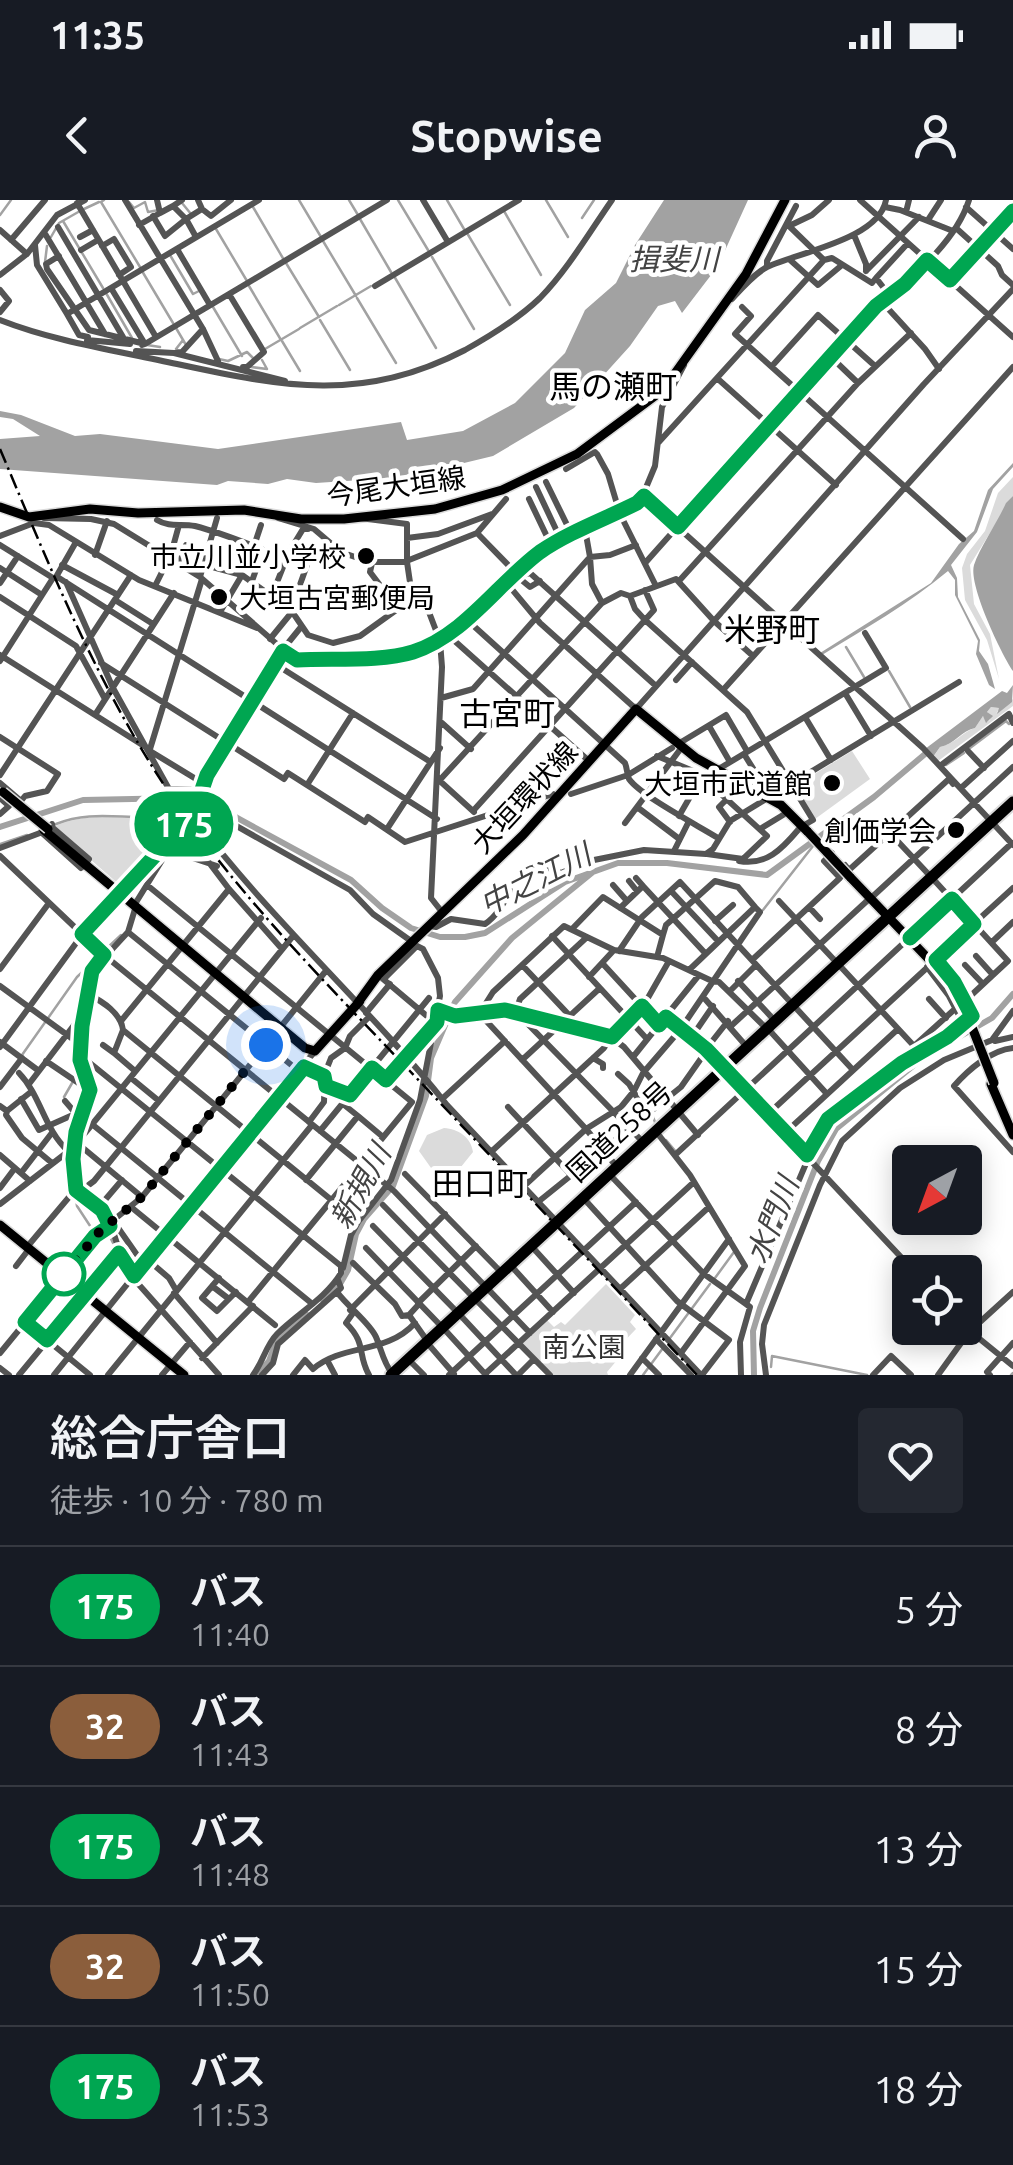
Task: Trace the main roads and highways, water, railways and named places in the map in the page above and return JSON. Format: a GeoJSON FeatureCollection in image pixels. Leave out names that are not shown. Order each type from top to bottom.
{"type":"FeatureCollection","features":[{"type":"Feature","properties":{"kind":"highway","name":"国道258号"},"geometry":{"type":"LineString","coordinates":[[726,1070],[1013,804]]}},
{"type":"Feature","properties":{"kind":"highway","name":"国道258号"},"geometry":{"type":"LineString","coordinates":[[507,1271],[771,1027]]}},
{"type":"Feature","properties":{"kind":"highway","name":"国道258号"},"geometry":{"type":"LineString","coordinates":[[394,1375],[678,1114]]}},
{"type":"Feature","properties":{"kind":"highway","name":"国道258号"},"geometry":{"type":"LineString","coordinates":[[394,1375],[428,1343]]}},
{"type":"Feature","properties":{"kind":"main road","name":"今尾大垣線"},"geometry":{"type":"LineString","coordinates":[[0,508],[25,520],[90,509],[138,513],[244,510],[312,520],[360,518],[464,502],[544,472],[586,448],[655,397],[684,364],[757,257],[785,200]]}},
{"type":"Feature","properties":{"kind":"main road","name":"大垣環状線"},"geometry":{"type":"LineString","coordinates":[[1,792],[310,1050],[330,1034],[378,975],[553,798],[569,790],[589,761],[636,710],[709,774],[769,798],[889,919]]}},
{"type":"Feature","properties":{"kind":"main road"},"geometry":{"type":"LineString","coordinates":[[889,919],[952,988],[966,1013],[1004,1119],[1013,1132]]}},
{"type":"Feature","properties":{"kind":"main road","name":"大垣環状線"},"geometry":{"type":"LineString","coordinates":[[357,1004],[385,980],[413,941]]}},
{"type":"Feature","properties":{"kind":"main road"},"geometry":{"type":"LineString","coordinates":[[992,1084],[1013,1132]]}},
{"type":"Feature","properties":{"kind":"main road"},"geometry":{"type":"LineString","coordinates":[[0,1225],[184,1375]]}},
{"type":"Feature","properties":{"kind":"water","name":"揖斐川"},"geometry":{"type":"Polygon","coordinates":[[[664,200],[748,200],[718,266],[682,313],[675,301],[658,306],[630,346],[574,408],[493,456],[406,477],[316,483],[287,479],[268,484],[228,481],[217,485],[0,469],[0,439],[40,436],[13,419],[0,417],[0,411],[75,436],[100,434],[218,449],[401,422],[407,440],[463,431],[515,403],[565,353],[585,310],[616,283],[664,200]]]}},
{"type":"Feature","properties":{"kind":"water"},"geometry":{"type":"Polygon","coordinates":[[[1013,463],[993,489],[977,532],[951,565],[957,578],[958,597],[980,640],[979,651],[988,664],[995,689],[989,685],[976,654],[978,641],[955,595],[955,580],[948,571],[886,616],[820,653],[931,583],[959,544],[974,531],[988,490],[1013,463]]]}},
{"type":"Feature","properties":{"kind":"water"},"geometry":{"type":"Polygon","coordinates":[[[1013,496],[1013,671],[987,620],[976,588],[974,565],[1013,496]]]}},
{"type":"Feature","properties":{"kind":"water"},"geometry":{"type":"Polygon","coordinates":[[[1013,685],[1012,702],[997,714],[999,708],[991,707],[987,712],[993,716],[986,723],[983,716],[975,728],[940,747],[933,757],[925,749],[1002,691],[1007,693],[1013,685]]]}},
{"type":"Feature","properties":{"kind":"waterway"},"geometry":{"type":"LineString","coordinates":[[0,215],[11,200]]}},
{"type":"Feature","properties":{"kind":"waterway"},"geometry":{"type":"LineString","coordinates":[[104,200],[101,202],[140,267]]}},
{"type":"Feature","properties":{"kind":"waterway"},"geometry":{"type":"LineString","coordinates":[[299,200],[321,237]]}},
{"type":"Feature","properties":{"kind":"waterway"},"geometry":{"type":"LineString","coordinates":[[349,200],[358,215]]}},
{"type":"Feature","properties":{"kind":"waterway"},"geometry":{"type":"LineString","coordinates":[[398,200],[428,250]]}},
{"type":"Feature","properties":{"kind":"waterway"},"geometry":{"type":"LineString","coordinates":[[447,200],[464,229]]}},
{"type":"Feature","properties":{"kind":"waterway"},"geometry":{"type":"LineString","coordinates":[[546,200],[568,237]]}},
{"type":"Feature","properties":{"kind":"waterway"},"geometry":{"type":"LineString","coordinates":[[582,218],[594,200]]}},
{"type":"Feature","properties":{"kind":"waterway"},"geometry":{"type":"LineString","coordinates":[[84,209],[99,202]]}},
{"type":"Feature","properties":{"kind":"waterway"},"geometry":{"type":"LineString","coordinates":[[129,202],[134,208],[145,202],[148,212],[159,210]]}},
{"type":"Feature","properties":{"kind":"waterway"},"geometry":{"type":"LineString","coordinates":[[182,203],[191,214]]}},
{"type":"Feature","properties":{"kind":"waterway"},"geometry":{"type":"LineString","coordinates":[[253,207],[284,260]]}},
{"type":"Feature","properties":{"kind":"waterway"},"geometry":{"type":"LineString","coordinates":[[51,237],[59,223],[80,211]]}},
{"type":"Feature","properties":{"kind":"waterway"},"geometry":{"type":"LineString","coordinates":[[504,211],[541,275]]}},
{"type":"Feature","properties":{"kind":"waterway"},"geometry":{"type":"LineString","coordinates":[[360,219],[391,272]]}},
{"type":"Feature","properties":{"kind":"waterway"},"geometry":{"type":"LineString","coordinates":[[63,221],[103,288]]}},
{"type":"Feature","properties":{"kind":"waterway"},"geometry":{"type":"LineString","coordinates":[[216,229],[247,281]]}},
{"type":"Feature","properties":{"kind":"waterway"},"geometry":{"type":"LineString","coordinates":[[467,233],[510,305]]}},
{"type":"Feature","properties":{"kind":"waterway"},"geometry":{"type":"LineString","coordinates":[[323,241],[356,296]]}},
{"type":"Feature","properties":{"kind":"waterway"},"geometry":{"type":"LineString","coordinates":[[45,262],[47,246]]}},
{"type":"Feature","properties":{"kind":"waterway"},"geometry":{"type":"LineString","coordinates":[[170,255],[193,294],[199,291]]}},
{"type":"Feature","properties":{"kind":"waterway"},"geometry":{"type":"LineString","coordinates":[[432,257],[474,329]]}},
{"type":"Feature","properties":{"kind":"waterway"},"geometry":{"type":"LineString","coordinates":[[286,263],[319,317]]}},
{"type":"Feature","properties":{"kind":"waterway"},"geometry":{"type":"LineString","coordinates":[[142,271],[173,323]]}},
{"type":"Feature","properties":{"kind":"waterway"},"geometry":{"type":"LineString","coordinates":[[394,276],[436,348]]}},
{"type":"Feature","properties":{"kind":"waterway"},"geometry":{"type":"LineString","coordinates":[[249,286],[281,340]]}},
{"type":"Feature","properties":{"kind":"waterway"},"geometry":{"type":"LineString","coordinates":[[339,305],[371,286]]}},
{"type":"Feature","properties":{"kind":"waterway"},"geometry":{"type":"LineString","coordinates":[[106,293],[132,338]]}},
{"type":"Feature","properties":{"kind":"waterway"},"geometry":{"type":"LineString","coordinates":[[357,298],[396,363]]}},
{"type":"Feature","properties":{"kind":"waterway"},"geometry":{"type":"LineString","coordinates":[[300,328],[337,306]]}},
{"type":"Feature","properties":{"kind":"waterway"},"geometry":{"type":"LineString","coordinates":[[213,307],[242,356]]}},
{"type":"Feature","properties":{"kind":"waterway"},"geometry":{"type":"LineString","coordinates":[[320,320],[350,370]]}},
{"type":"Feature","properties":{"kind":"waterway"},"geometry":{"type":"LineString","coordinates":[[176,328],[186,345]]}},
{"type":"Feature","properties":{"kind":"waterway"},"geometry":{"type":"LineString","coordinates":[[265,349],[299,329]]}},
{"type":"Feature","properties":{"kind":"waterway"},"geometry":{"type":"LineString","coordinates":[[179,351],[176,349],[183,340]]}},
{"type":"Feature","properties":{"kind":"waterway"},"geometry":{"type":"LineString","coordinates":[[282,341],[300,371]]}},
{"type":"Feature","properties":{"kind":"waterway"},"geometry":{"type":"LineString","coordinates":[[147,345],[160,347]]}},
{"type":"Feature","properties":{"kind":"waterway"},"geometry":{"type":"LineString","coordinates":[[219,359],[228,361],[247,352],[253,358]]}},
{"type":"Feature","properties":{"kind":"waterway"},"geometry":{"type":"LineString","coordinates":[[251,367],[267,369],[262,360]]}},
{"type":"Feature","properties":{"kind":"waterway"},"geometry":{"type":"LineString","coordinates":[[846,647],[864,677]]}},
{"type":"Feature","properties":{"kind":"waterway"},"geometry":{"type":"LineString","coordinates":[[889,671],[910,707]]}},
{"type":"Feature","properties":{"kind":"waterway"},"geometry":{"type":"LineString","coordinates":[[970,748],[1006,721],[1009,724]]}},
{"type":"Feature","properties":{"kind":"waterway","name":"中之江川"},"geometry":{"type":"LineString","coordinates":[[0,827],[83,800],[182,798],[208,802],[351,880],[411,928],[440,937],[465,937],[485,933],[565,882],[618,863],[667,863],[767,875],[874,797],[931,749]]}},
{"type":"Feature","properties":{"kind":"waterway"},"geometry":{"type":"LineString","coordinates":[[946,765],[964,753]]}},
{"type":"Feature","properties":{"kind":"waterway"},"geometry":{"type":"LineString","coordinates":[[190,809],[192,799]]}},
{"type":"Feature","properties":{"kind":"waterway"},"geometry":{"type":"LineString","coordinates":[[56,824],[91,816],[155,817],[189,811]]}},
{"type":"Feature","properties":{"kind":"waterway"},"geometry":{"type":"LineString","coordinates":[[0,844],[27,835]]}},
{"type":"Feature","properties":{"kind":"waterway"},"geometry":{"type":"LineString","coordinates":[[763,910],[813,846]]}},
{"type":"Feature","properties":{"kind":"waterway","name":"新規川"},"geometry":{"type":"LineString","coordinates":[[323,1300],[348,1270],[356,1234],[364,1219],[393,1186],[426,1096],[431,1058],[455,1002],[512,938],[593,872]]}},
{"type":"Feature","properties":{"kind":"waterway"},"geometry":{"type":"LineString","coordinates":[[105,950],[121,935]]}},
{"type":"Feature","properties":{"kind":"waterway"},"geometry":{"type":"LineString","coordinates":[[92,967],[97,958]]}},
{"type":"Feature","properties":{"kind":"waterway"},"geometry":{"type":"LineString","coordinates":[[22,1055],[77,977],[92,963]]}},
{"type":"Feature","properties":{"kind":"waterway","name":"水門川"},"geometry":{"type":"LineString","coordinates":[[754,1375],[753,1331],[760,1308],[818,1161],[836,1129],[924,1057],[992,1018],[1013,994]]}},
{"type":"Feature","properties":{"kind":"waterway"},"geometry":{"type":"LineString","coordinates":[[79,1036],[82,1019]]}},
{"type":"Feature","properties":{"kind":"waterway"},"geometry":{"type":"LineString","coordinates":[[64,1097],[75,1078],[78,1059]]}},
{"type":"Feature","properties":{"kind":"waterway"},"geometry":{"type":"LineString","coordinates":[[655,1087],[648,1103],[656,1125]]}},
{"type":"Feature","properties":{"kind":"waterway"},"geometry":{"type":"LineString","coordinates":[[666,1140],[677,1153]]}},
{"type":"Feature","properties":{"kind":"waterway"},"geometry":{"type":"LineString","coordinates":[[75,1194],[77,1206],[96,1235]]}},
{"type":"Feature","properties":{"kind":"waterway"},"geometry":{"type":"LineString","coordinates":[[106,1229],[115,1247]]}},
{"type":"Feature","properties":{"kind":"waterway"},"geometry":{"type":"LineString","coordinates":[[715,1278],[734,1252]]}},
{"type":"Feature","properties":{"kind":"waterway"},"geometry":{"type":"LineString","coordinates":[[670,1338],[710,1284]]}},
{"type":"Feature","properties":{"kind":"waterway","name":"新規川"},"geometry":{"type":"LineString","coordinates":[[257,1375],[269,1361],[277,1339],[307,1315]]}},
{"type":"Feature","properties":{"kind":"waterway"},"geometry":{"type":"LineString","coordinates":[[643,1375],[663,1348]]}},
{"type":"Feature","properties":{"kind":"waterway"},"geometry":{"type":"LineString","coordinates":[[771,1367],[772,1356],[867,1375]]}},
{"type":"Feature","properties":{"kind":"railway"},"geometry":{"type":"LineString","coordinates":[[0,449],[117,707],[192,826],[311,967],[697,1375]]}},
{"type":"Feature","properties":{"kind":"place","name":"市立川並小学校"},"geometry":{"type":"Point","coordinates":[366,556]}},
{"type":"Feature","properties":{"kind":"place","name":"大垣古宮郵便局"},"geometry":{"type":"Point","coordinates":[219,597]}},
{"type":"Feature","properties":{"kind":"place","name":"大垣市武道館"},"geometry":{"type":"Point","coordinates":[832,783]}},
{"type":"Feature","properties":{"kind":"place","name":"創価学会"},"geometry":{"type":"Point","coordinates":[956,830]}},
{"type":"Feature","properties":{"kind":"district","name":"馬の瀬町"},"geometry":{"type":"Point","coordinates":[613,386]}},
{"type":"Feature","properties":{"kind":"district","name":"米野町"},"geometry":{"type":"Point","coordinates":[772,629]}},
{"type":"Feature","properties":{"kind":"district","name":"古宮町"},"geometry":{"type":"Point","coordinates":[507,713]}},
{"type":"Feature","properties":{"kind":"district","name":"田口町"},"geometry":{"type":"Point","coordinates":[480,1183]}},
{"type":"Feature","properties":{"kind":"park label","name":"南公園"},"geometry":{"type":"Point","coordinates":[584,1346]}}]}
